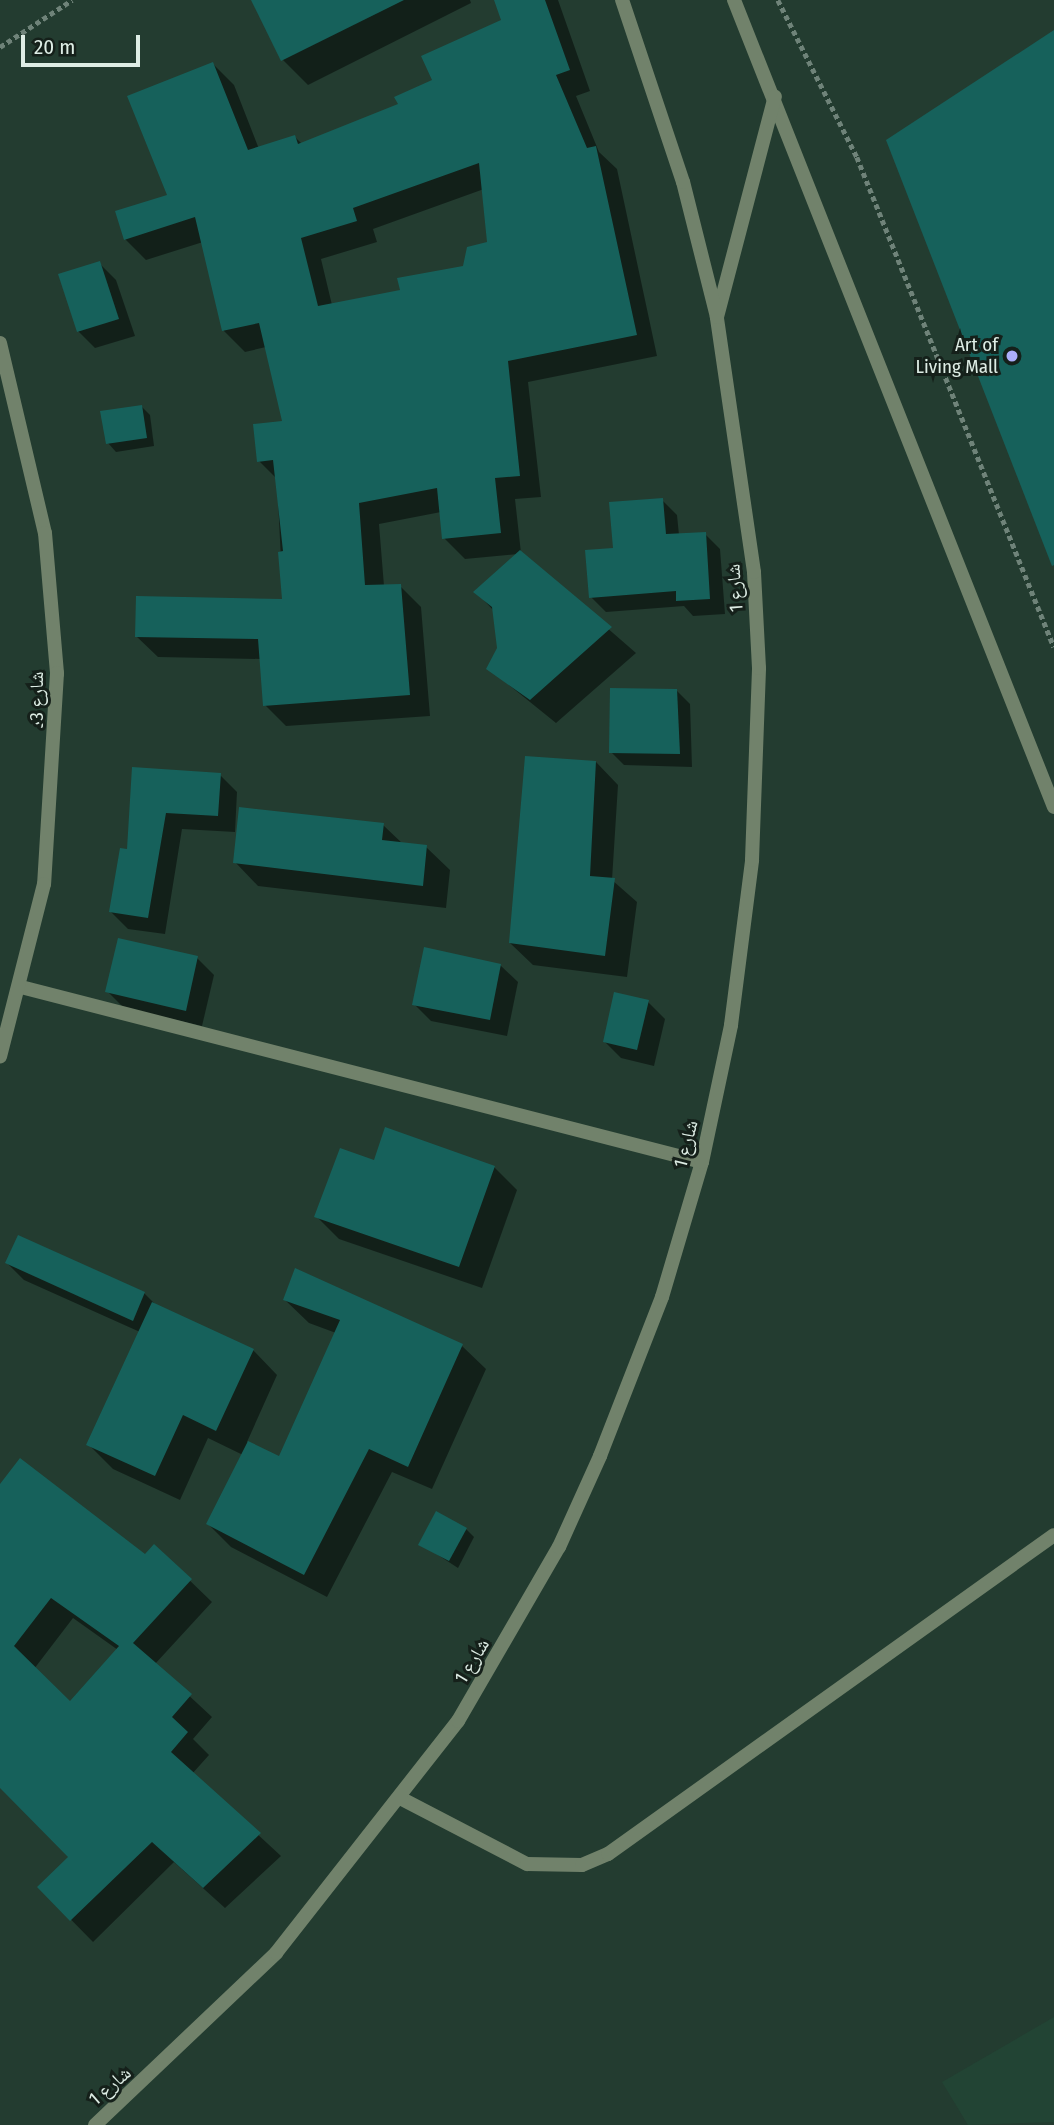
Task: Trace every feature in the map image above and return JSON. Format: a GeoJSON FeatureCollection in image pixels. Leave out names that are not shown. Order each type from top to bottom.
{"type":"FeatureCollection","features":[{"type":"Feature","properties":{"kind":"street","name":"شارع 1"},"geometry":{"type":"LineString","coordinates":[[95,2125],[276,1953],[402,1799],[458,1721],[559,1546],[662,1297],[702,1162],[737,983],[758,764],[753,558],[717,317],[683,181],[622,0]]}},
{"type":"Feature","properties":{"kind":"street"},"geometry":{"type":"LineString","coordinates":[[734,0],[775,96],[1054,807]]}},
{"type":"Feature","properties":{"kind":"street"},"geometry":{"type":"LineString","coordinates":[[717,317],[775,96]]}},
{"type":"Feature","properties":{"kind":"street","name":"شارع 3د"},"geometry":{"type":"LineString","coordinates":[[0,1056],[21,987],[52,814],[57,673],[45,533],[1,347]]}},
{"type":"Feature","properties":{"kind":"street"},"geometry":{"type":"LineString","coordinates":[[21,987],[702,1162]]}},
{"type":"Feature","properties":{"kind":"street"},"geometry":{"type":"LineString","coordinates":[[402,1799],[527,1864],[582,1865],[608,1854],[1054,1535]]}},
{"type":"Feature","properties":{"kind":"path"},"geometry":{"type":"LineString","coordinates":[[0,47],[72,0]]}},
{"type":"Feature","properties":{"kind":"path"},"geometry":{"type":"LineString","coordinates":[[778,0],[857,157],[1054,647]]}},
{"type":"Feature","properties":{"kind":"shaded area"},"geometry":{"type":"Polygon","coordinates":[[[1054,2017],[1054,2122],[968,2125],[942,2082],[1054,2017]]]}},
{"type":"Feature","properties":{"kind":"building"},"geometry":{"type":"Polygon","coordinates":[[[251,0],[404,0],[281,61],[251,0]]]}},
{"type":"Feature","properties":{"kind":"building"},"geometry":{"type":"Polygon","coordinates":[[[494,0],[545,0],[570,70],[556,75],[587,148],[596,146],[637,335],[508,361],[520,476],[495,478],[501,533],[442,539],[437,488],[359,503],[365,585],[401,584],[410,695],[263,706],[258,639],[135,637],[136,596],[282,599],[278,552],[283,551],[273,460],[257,462],[253,424],[282,421],[259,323],[222,331],[195,217],[124,240],[115,211],[167,195],[127,96],[213,62],[248,150],[295,135],[298,144],[398,104],[394,97],[432,80],[421,56],[501,20],[494,0]],[[479,163],[353,208],[357,221],[301,238],[318,306],[400,290],[397,278],[463,266],[467,247],[487,242],[479,163]]]}},
{"type":"Feature","properties":{"kind":"building","name":"Art of Living Mall"},"geometry":{"type":"Polygon","coordinates":[[[1054,30],[1054,565],[1052,566],[886,140],[1054,30]]]}},
{"type":"Feature","properties":{"kind":"building"},"geometry":{"type":"Polygon","coordinates":[[[100,261],[119,319],[77,332],[58,274],[100,261]]]}},
{"type":"Feature","properties":{"kind":"building"},"geometry":{"type":"Polygon","coordinates":[[[142,405],[147,438],[106,444],[100,411],[142,405]]]}},
{"type":"Feature","properties":{"kind":"building"},"geometry":{"type":"Polygon","coordinates":[[[663,498],[666,534],[706,532],[710,599],[676,601],[676,591],[589,598],[585,550],[613,548],[609,502],[663,498]]]}},
{"type":"Feature","properties":{"kind":"building"},"geometry":{"type":"Polygon","coordinates":[[[520,550],[612,627],[530,700],[486,669],[497,648],[492,607],[473,592],[520,550]]]}},
{"type":"Feature","properties":{"kind":"building"},"geometry":{"type":"Polygon","coordinates":[[[610,688],[677,689],[680,754],[609,753],[610,688]]]}},
{"type":"Feature","properties":{"kind":"building"},"geometry":{"type":"Polygon","coordinates":[[[525,756],[596,761],[590,876],[615,878],[605,956],[509,943],[525,756]]]}},
{"type":"Feature","properties":{"kind":"building"},"geometry":{"type":"Polygon","coordinates":[[[132,767],[221,773],[218,816],[166,813],[148,918],[109,912],[120,848],[127,849],[132,767]]]}},
{"type":"Feature","properties":{"kind":"building"},"geometry":{"type":"Polygon","coordinates":[[[239,807],[384,823],[382,840],[427,845],[423,886],[233,863],[239,807]]]}},
{"type":"Feature","properties":{"kind":"building"},"geometry":{"type":"Polygon","coordinates":[[[118,938],[198,956],[186,1011],[105,992],[118,938]]]}},
{"type":"Feature","properties":{"kind":"building"},"geometry":{"type":"Polygon","coordinates":[[[424,947],[501,964],[490,1020],[412,1005],[424,947]]]}},
{"type":"Feature","properties":{"kind":"building"},"geometry":{"type":"Polygon","coordinates":[[[614,992],[649,1000],[637,1050],[603,1042],[614,992]]]}},
{"type":"Feature","properties":{"kind":"building"},"geometry":{"type":"Polygon","coordinates":[[[385,1127],[495,1166],[459,1267],[314,1217],[340,1148],[374,1160],[385,1127]]]}},
{"type":"Feature","properties":{"kind":"building"},"geometry":{"type":"Polygon","coordinates":[[[18,1235],[145,1292],[133,1321],[5,1263],[18,1235]]]}},
{"type":"Feature","properties":{"kind":"building"},"geometry":{"type":"Polygon","coordinates":[[[295,1268],[463,1344],[408,1467],[369,1449],[304,1575],[206,1524],[248,1441],[279,1456],[340,1320],[283,1300],[295,1268]]]}},
{"type":"Feature","properties":{"kind":"building"},"geometry":{"type":"Polygon","coordinates":[[[152,1302],[254,1349],[216,1431],[183,1415],[155,1476],[86,1445],[152,1302]]]}},
{"type":"Feature","properties":{"kind":"building"},"geometry":{"type":"Polygon","coordinates":[[[20,1458],[145,1554],[154,1544],[192,1579],[133,1643],[192,1694],[172,1717],[188,1732],[171,1752],[261,1833],[203,1888],[152,1842],[70,1921],[37,1887],[68,1857],[0,1788],[0,1484],[20,1458]],[[51,1598],[14,1646],[70,1701],[119,1646],[51,1598]]]}},
{"type":"Feature","properties":{"kind":"building"},"geometry":{"type":"Polygon","coordinates":[[[436,1511],[467,1528],[449,1561],[418,1545],[436,1511]]]}},
{"type":"Feature","properties":{"kind":"place","name":"Art of Living Mall"},"geometry":{"type":"Point","coordinates":[1012,356]}}]}
